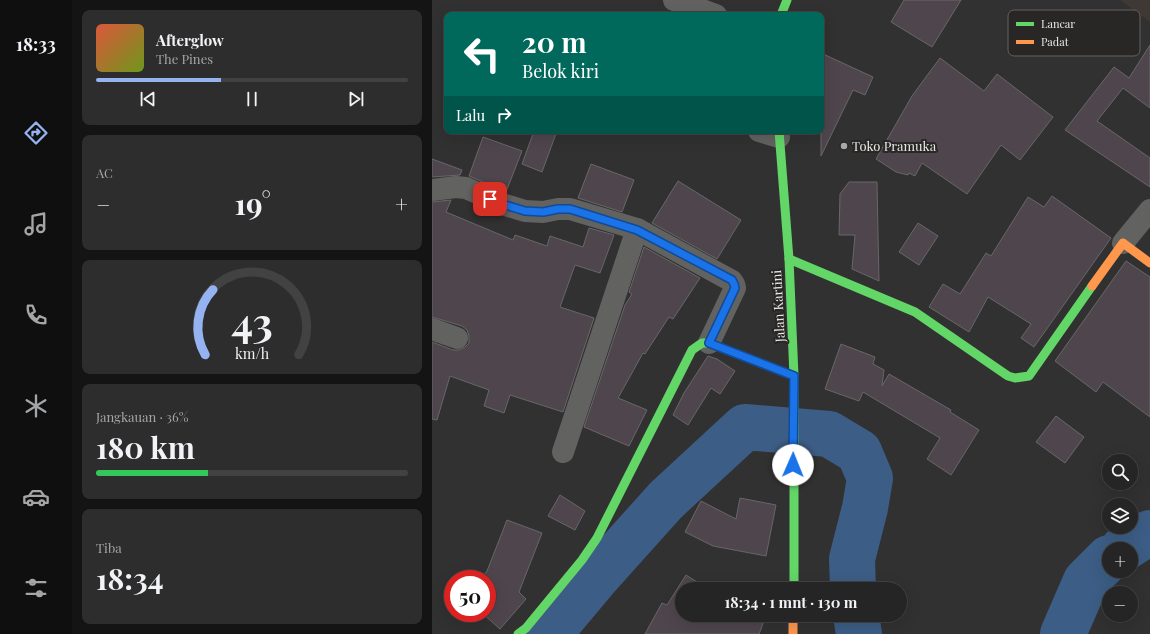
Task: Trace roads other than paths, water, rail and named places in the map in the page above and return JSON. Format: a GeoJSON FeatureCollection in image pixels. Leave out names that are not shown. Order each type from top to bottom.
{"type":"FeatureCollection","features":[{"type":"Feature","properties":{"kind":"street"},"geometry":{"type":"LineString","coordinates":[[674,0],[708,12]]}},
{"type":"Feature","properties":{"kind":"street"},"geometry":{"type":"LineString","coordinates":[[783,12],[787,0]]}},
{"type":"Feature","properties":{"kind":"street","name":"Jalan Kartini"},"geometry":{"type":"LineString","coordinates":[[772,134],[789,259],[794,376],[794,582]]}},
{"type":"Feature","properties":{"kind":"street"},"geometry":{"type":"LineString","coordinates":[[432,190],[456,187],[466,188],[502,204],[525,211],[543,212],[558,209],[570,209],[637,230],[732,280],[735,288],[709,343]]}},
{"type":"Feature","properties":{"kind":"street"},"geometry":{"type":"LineString","coordinates":[[789,259],[915,312],[1008,376],[1015,378],[1029,376],[1123,243],[1150,210]]}},
{"type":"Feature","properties":{"kind":"street"},"geometry":{"type":"LineString","coordinates":[[563,452],[637,230]]}},
{"type":"Feature","properties":{"kind":"street"},"geometry":{"type":"LineString","coordinates":[[1123,243],[1150,263]]}},
{"type":"Feature","properties":{"kind":"street"},"geometry":{"type":"LineString","coordinates":[[432,329],[457,338]]}},
{"type":"Feature","properties":{"kind":"street"},"geometry":{"type":"LineString","coordinates":[[518,634],[526,628],[582,560],[597,538],[692,350],[702,344],[709,343],[794,376]]}},
{"type":"Feature","properties":{"kind":"street"},"geometry":{"type":"LineString","coordinates":[[793,622],[793,634]]}},
{"type":"Feature","properties":{"kind":"waterway"},"geometry":{"type":"LineString","coordinates":[[549,634],[596,578],[666,500],[745,427],[829,434],[859,452],[870,478],[865,508],[852,559],[853,582]]}},
{"type":"Feature","properties":{"kind":"waterway"},"geometry":{"type":"LineString","coordinates":[[1134,542],[1150,533]]}},
{"type":"Feature","properties":{"kind":"waterway"},"geometry":{"type":"LineString","coordinates":[[1063,634],[1086,581],[1102,565]]}},
{"type":"Feature","properties":{"kind":"waterway"},"geometry":{"type":"LineString","coordinates":[[857,622],[859,634]]}},
{"type":"Feature","properties":{"kind":"place","name":"Toko Pramuka"},"geometry":{"type":"Point","coordinates":[844,146]}}]}
